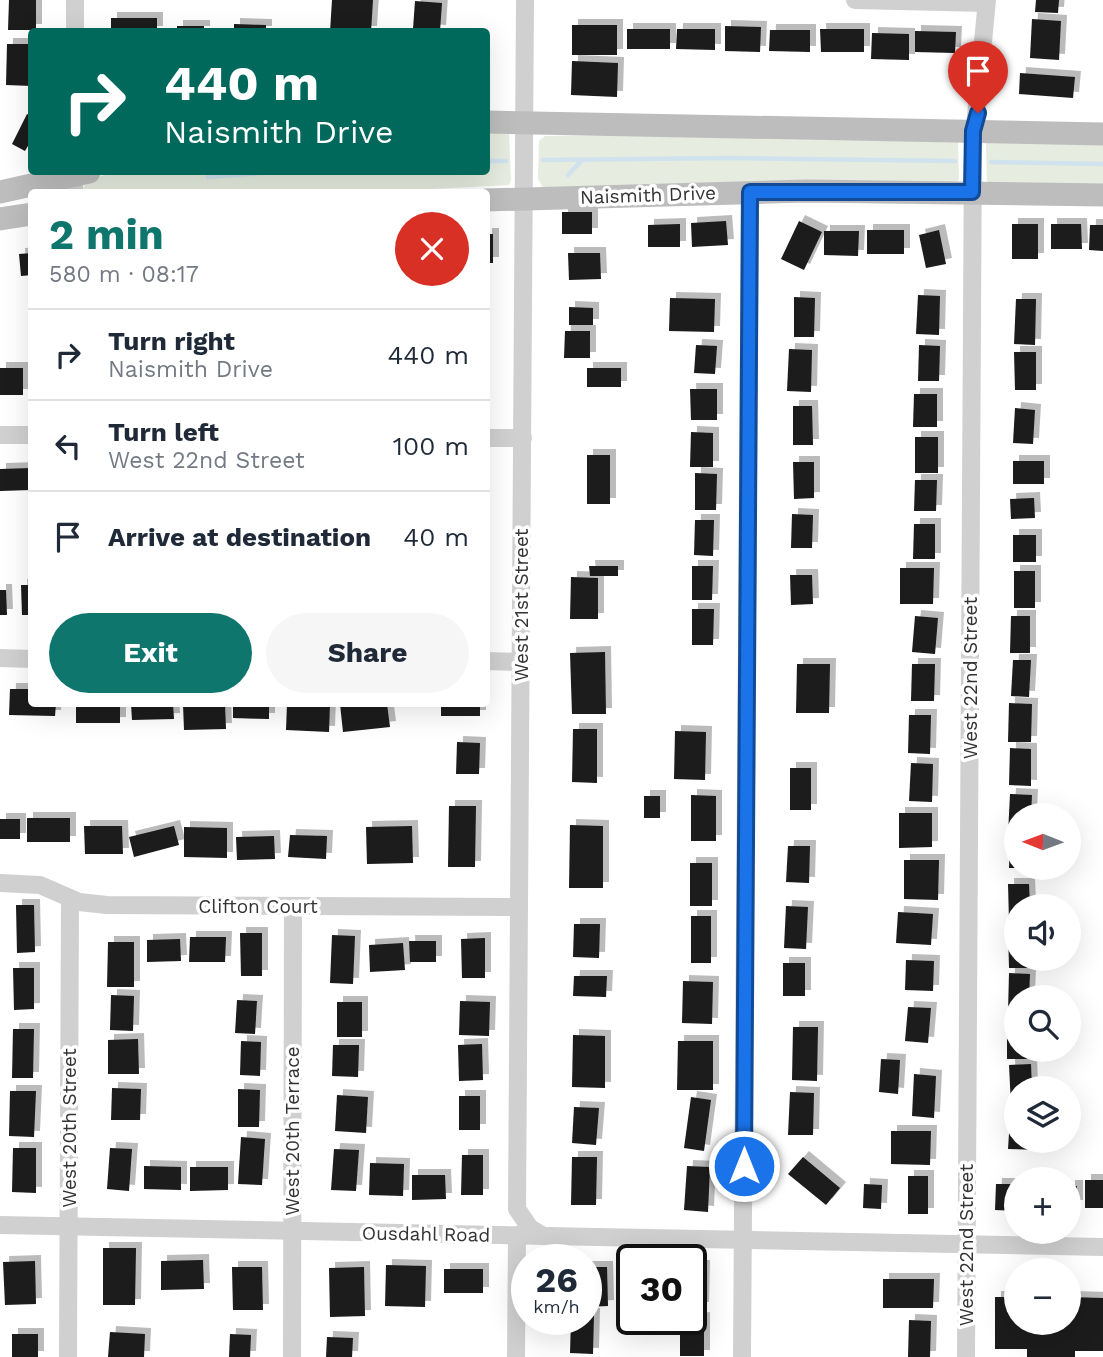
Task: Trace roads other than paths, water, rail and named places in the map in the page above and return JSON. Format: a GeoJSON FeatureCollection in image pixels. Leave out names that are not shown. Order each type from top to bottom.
{"type":"FeatureCollection","features":[{"type":"Feature","properties":{"kind":"street"},"geometry":{"type":"LineString","coordinates":[[75,0],[75,28]]}},
{"type":"Feature","properties":{"kind":"street","name":"West 21st Street"},"geometry":{"type":"LineString","coordinates":[[517,1209],[525,0]]}},
{"type":"Feature","properties":{"kind":"street"},"geometry":{"type":"LineString","coordinates":[[855,0],[987,1]]}},
{"type":"Feature","properties":{"kind":"street","name":"West 22nd Street"},"geometry":{"type":"LineString","coordinates":[[966,1357],[972,192],[973,131],[978,113],[987,1]]}},
{"type":"Feature","properties":{"kind":"street"},"geometry":{"type":"LineString","coordinates":[[490,122],[1103,134]]}},
{"type":"Feature","properties":{"kind":"street"},"geometry":{"type":"LineString","coordinates":[[0,192],[78,178]]}},
{"type":"Feature","properties":{"kind":"street"},"geometry":{"type":"LineString","coordinates":[[743,1357],[750,192]]}},
{"type":"Feature","properties":{"kind":"street","name":"Naismith Drive"},"geometry":{"type":"LineString","coordinates":[[490,200],[750,192],[1103,195]]}},
{"type":"Feature","properties":{"kind":"street"},"geometry":{"type":"LineString","coordinates":[[0,219],[28,215]]}},
{"type":"Feature","properties":{"kind":"street"},"geometry":{"type":"LineString","coordinates":[[0,435],[28,435]]}},
{"type":"Feature","properties":{"kind":"street"},"geometry":{"type":"LineString","coordinates":[[490,438],[523,438]]}},
{"type":"Feature","properties":{"kind":"street"},"geometry":{"type":"LineString","coordinates":[[0,658],[28,659]]}},
{"type":"Feature","properties":{"kind":"street"},"geometry":{"type":"LineString","coordinates":[[490,662],[521,662]]}},
{"type":"Feature","properties":{"kind":"street","name":"Clifton Court"},"geometry":{"type":"LineString","coordinates":[[0,883],[40,885],[70,899],[107,905],[519,907]]}},
{"type":"Feature","properties":{"kind":"street","name":"West 20th Street"},"geometry":{"type":"LineString","coordinates":[[68,1357],[70,899]]}},
{"type":"Feature","properties":{"kind":"street","name":"West 20th Terrace"},"geometry":{"type":"LineString","coordinates":[[292,1357],[293,906]]}},
{"type":"Feature","properties":{"kind":"street"},"geometry":{"type":"LineString","coordinates":[[496,1235],[517,1209],[530,1228],[543,1236]]}},
{"type":"Feature","properties":{"kind":"street","name":"Ousdahl Road"},"geometry":{"type":"LineString","coordinates":[[0,1226],[1103,1247]]}},
{"type":"Feature","properties":{"kind":"street"},"geometry":{"type":"LineString","coordinates":[[516,1357],[517,1235]]}},
{"type":"Feature","properties":{"kind":"waterway"},"geometry":{"type":"LineString","coordinates":[[543,160],[731,158],[955,161]]}},
{"type":"Feature","properties":{"kind":"waterway"},"geometry":{"type":"LineString","coordinates":[[568,175],[582,160]]}},
{"type":"Feature","properties":{"kind":"waterway"},"geometry":{"type":"LineString","coordinates":[[490,161],[506,161]]}},
{"type":"Feature","properties":{"kind":"waterway"},"geometry":{"type":"LineString","coordinates":[[991,162],[1103,164]]}},
{"type":"Feature","properties":{"kind":"waterway"},"geometry":{"type":"LineString","coordinates":[[208,177],[235,175]]}}]}
